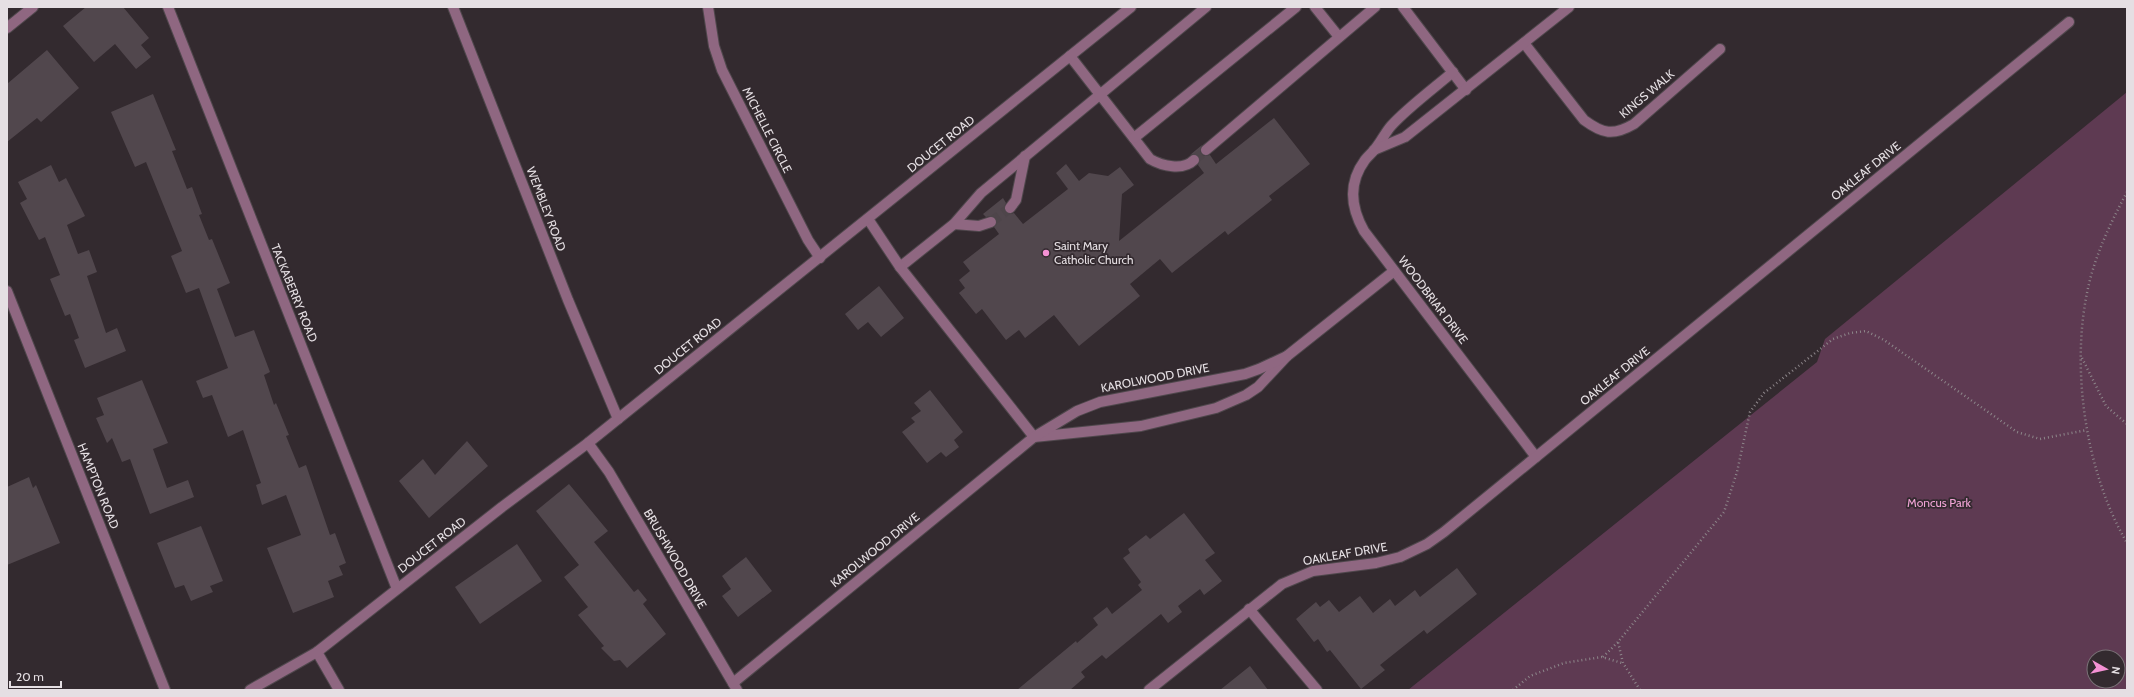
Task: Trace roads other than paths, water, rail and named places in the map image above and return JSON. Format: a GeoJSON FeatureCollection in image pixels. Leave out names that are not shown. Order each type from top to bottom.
{"type":"FeatureCollection","features":[{"type":"Feature","properties":{"kind":"street"},"geometry":{"type":"LineString","coordinates":[[7,28],[33,7]]}},
{"type":"Feature","properties":{"kind":"street","name":"TACKABERRY ROAD"},"geometry":{"type":"LineString","coordinates":[[168,7],[397,589]]}},
{"type":"Feature","properties":{"kind":"street","name":"WEMBLEY ROAD"},"geometry":{"type":"LineString","coordinates":[[453,7],[568,300],[618,419]]}},
{"type":"Feature","properties":{"kind":"street","name":"MICHELLE CIRCLE"},"geometry":{"type":"LineString","coordinates":[[708,7],[714,46],[722,70],[808,240],[820,258]]}},
{"type":"Feature","properties":{"kind":"street","name":"DOUCET ROAD"},"geometry":{"type":"LineString","coordinates":[[250,690],[317,652],[588,443],[1131,7]]}},
{"type":"Feature","properties":{"kind":"street"},"geometry":{"type":"LineString","coordinates":[[900,267],[954,224],[981,193],[1206,7]]}},
{"type":"Feature","properties":{"kind":"street"},"geometry":{"type":"LineString","coordinates":[[1134,138],[1296,7]]}},
{"type":"Feature","properties":{"kind":"street"},"geometry":{"type":"LineString","coordinates":[[1315,7],[1339,36]]}},
{"type":"Feature","properties":{"kind":"street"},"geometry":{"type":"LineString","coordinates":[[1206,150],[1375,7]]}},
{"type":"Feature","properties":{"kind":"street"},"geometry":{"type":"LineString","coordinates":[[1403,7],[1466,90]]}},
{"type":"Feature","properties":{"kind":"street","name":"WOODBRIAR DRIVE"},"geometry":{"type":"LineString","coordinates":[[1374,150],[1405,137],[1569,7]]}},
{"type":"Feature","properties":{"kind":"street","name":"OAKLEAF DRIVE"},"geometry":{"type":"LineString","coordinates":[[1149,690],[1282,584],[1313,571],[1376,563],[1400,557],[1417,550],[1444,532],[2069,22]]}},
{"type":"Feature","properties":{"kind":"street","name":"KINGS WALK"},"geometry":{"type":"LineString","coordinates":[[1524,43],[1584,120],[1593,127],[1610,133],[1622,131],[1634,124],[1720,49]]}},
{"type":"Feature","properties":{"kind":"street"},"geometry":{"type":"LineString","coordinates":[[1070,56],[1150,159],[1158,163],[1176,166],[1192,163],[1194,160]]}},
{"type":"Feature","properties":{"kind":"street","name":"WOODBRIAR DRIVE"},"geometry":{"type":"LineString","coordinates":[[1453,72],[1391,126],[1374,150],[1365,159],[1357,173],[1353,188],[1353,203],[1357,218],[1364,231],[1536,457]]}},
{"type":"Feature","properties":{"kind":"street"},"geometry":{"type":"LineString","coordinates":[[1010,208],[1016,200],[1025,156]]}},
{"type":"Feature","properties":{"kind":"street"},"geometry":{"type":"LineString","coordinates":[[868,219],[900,267],[1034,437]]}},
{"type":"Feature","properties":{"kind":"street"},"geometry":{"type":"LineString","coordinates":[[954,224],[979,226],[991,222]]}},
{"type":"Feature","properties":{"kind":"street","name":"KAROLWOOD DRIVE"},"geometry":{"type":"LineString","coordinates":[[1034,437],[1141,426],[1216,408],[1246,395],[1258,387],[1287,356],[1394,271]]}},
{"type":"Feature","properties":{"kind":"street","name":"HAMPTON ROAD"},"geometry":{"type":"LineString","coordinates":[[7,291],[165,690]]}},
{"type":"Feature","properties":{"kind":"street","name":"KAROLWOOD DRIVE"},"geometry":{"type":"LineString","coordinates":[[735,687],[1034,437],[1077,411],[1100,402],[1245,374],[1287,356]]}},
{"type":"Feature","properties":{"kind":"street","name":"BRUSHWOOD DRIVE"},"geometry":{"type":"LineString","coordinates":[[588,443],[609,472],[735,687]]}},
{"type":"Feature","properties":{"kind":"street"},"geometry":{"type":"LineString","coordinates":[[1249,609],[1317,690]]}},
{"type":"Feature","properties":{"kind":"street"},"geometry":{"type":"LineString","coordinates":[[317,652],[338,690]]}},
{"type":"Feature","properties":{"kind":"tunnel"},"geometry":{"type":"LineString","coordinates":[[1194,160],[1206,150]]}},
{"type":"Feature","properties":{"kind":"tunnel"},"geometry":{"type":"LineString","coordinates":[[991,222],[1010,208]]}},
{"type":"Feature","properties":{"kind":"place","name":"Saint Mary Catholic Church"},"geometry":{"type":"Point","coordinates":[1046,253]}},
{"type":"Feature","properties":{"kind":"park label","name":"Moncus Park"},"geometry":{"type":"Point","coordinates":[1939,503]}}]}
